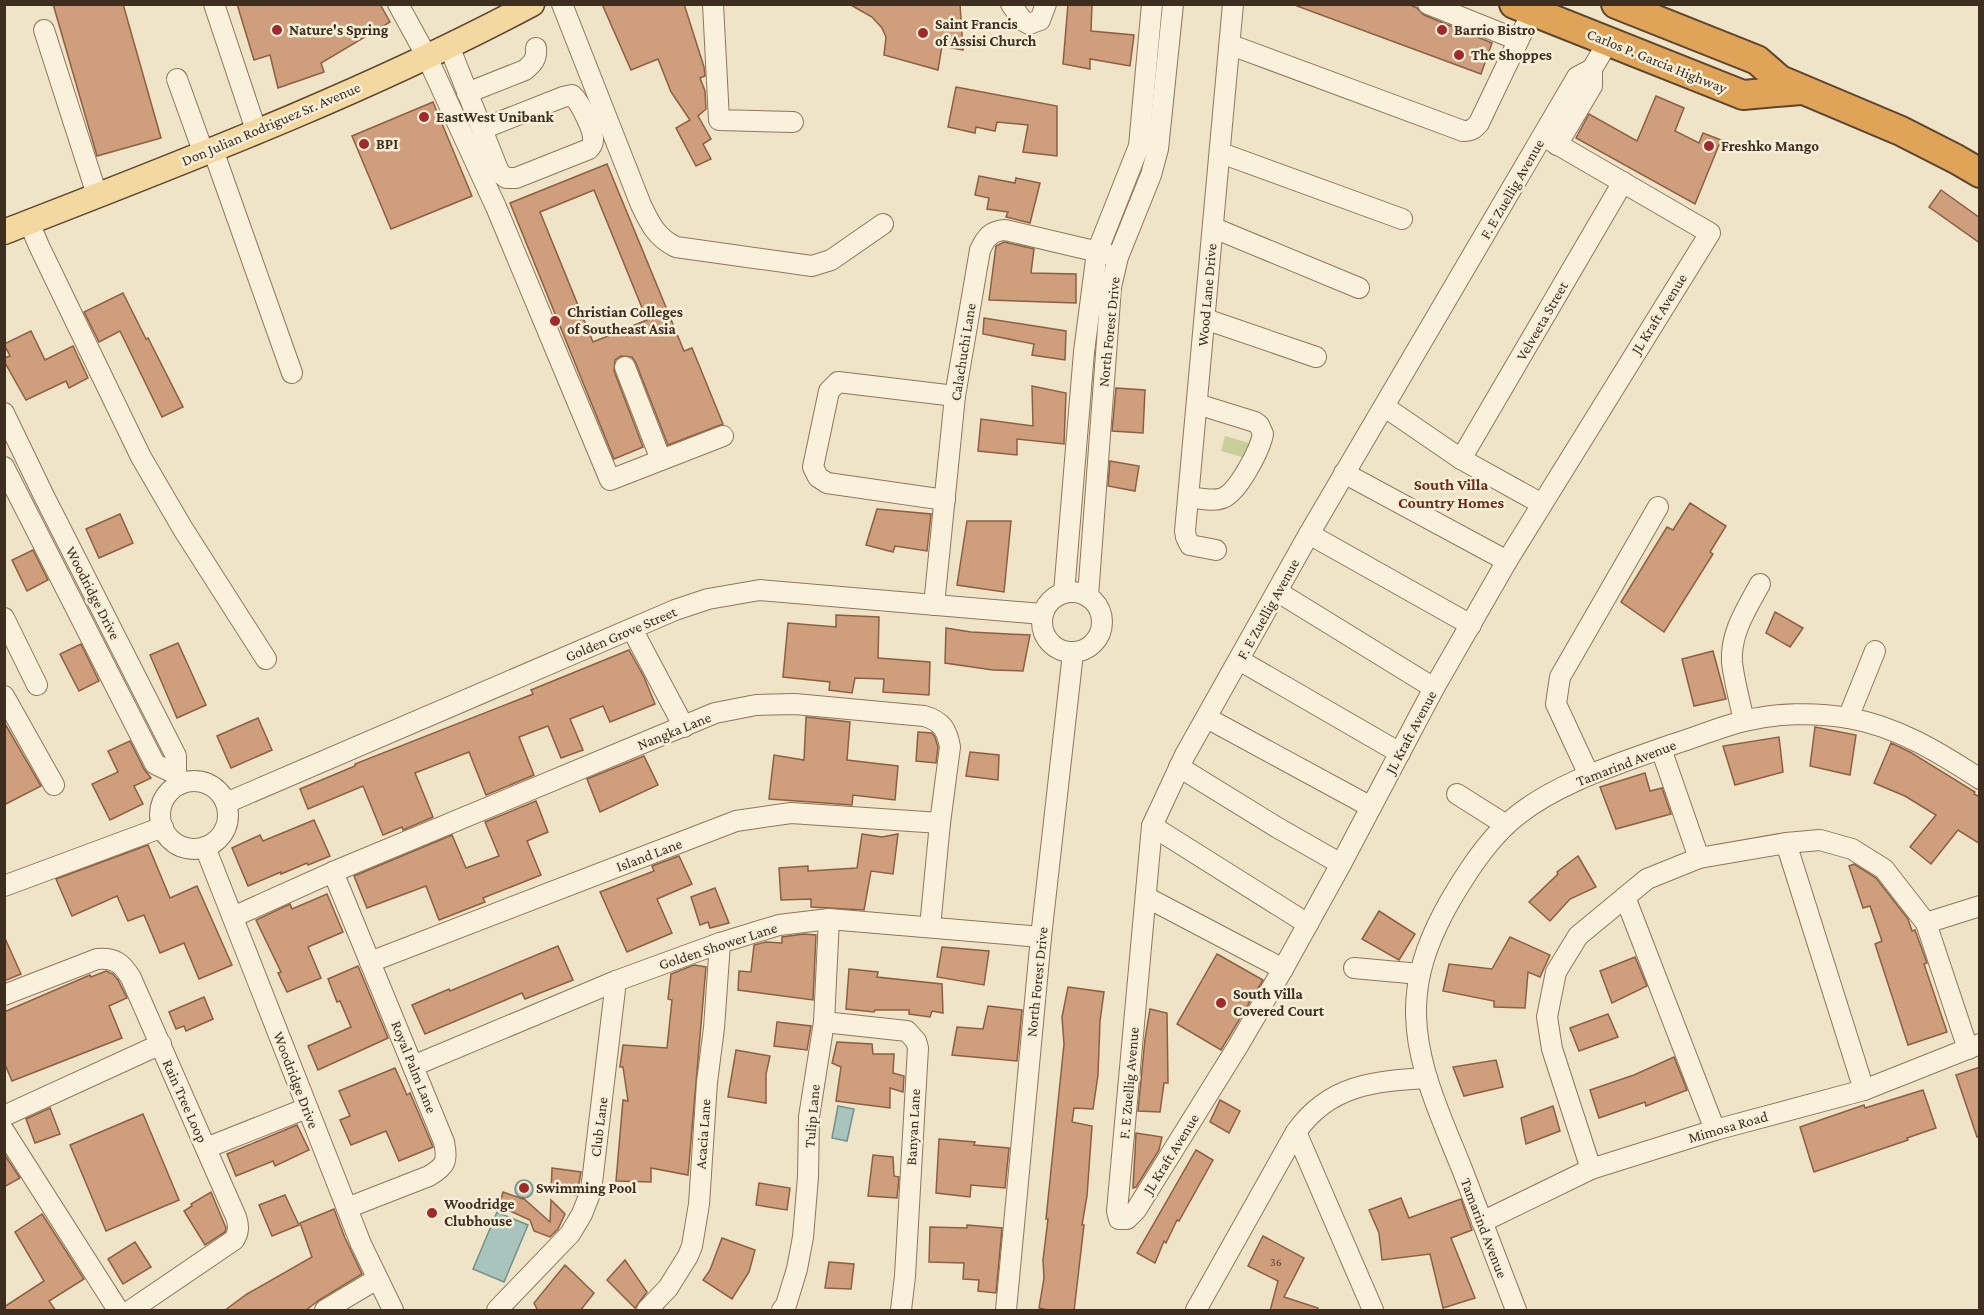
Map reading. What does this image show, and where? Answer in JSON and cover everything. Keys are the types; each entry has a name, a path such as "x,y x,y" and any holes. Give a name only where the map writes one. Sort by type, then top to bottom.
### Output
{"highway":[{"name":"Carlos P. Garcia Highway","path":"1562,4 1749,79 1791,85"},
{"name":"Carlos P. Garcia Highway","path":"1616,4 1756,60 1791,85 1929,144 1980,173"},
{"name":"Carlos P. Garcia Highway","path":"1663,4 1763,44 1791,85"},
{"name":"Carlos P. Garcia Highway","path":"1523,8 1743,95 1791,85"}],"main road":[{"name":"Don Julian Rodriguez Sr. Avenue","path":"4,232 257,133 427,57 522,7"}],"street":[{"path":"214,4 257,133"},
{"path":"398,4 427,57 523,268 610,480 723,436"},
{"path":"562,4 641,205 653,230 667,243 676,247 812,266 831,260 883,224"},
{"path":"713,4 719,120 793,122"},
{"path":"1011,4 1022,20 1029,24 1040,20 1046,4"},
{"path":"1428,4 1518,40"},
{"path":"1231,45 1463,131 1472,130 1479,123 1518,40 1523,8"},
{"name":"Wood Lane Drive","path":"1216,550 1195,547 1187,541 1185,531 1231,45 1237,9"},
{"path":"1151,13 1172,14"},
{"name":"North Forest Drive","path":"1064,593 1084,352 1097,252 1139,146 1151,13"},
{"name":"North Forest Drive","path":"1088,596 1111,287 1118,257 1151,175 1158,148 1172,14"},
{"path":"44,30 97,195"},
{"name":"F. E Zuellig Avenue","path":"1117,1211 1152,826 1179,767 1344,473 1550,141 1576,77 1592,69 1608,42"},
{"path":"448,46 499,172 506,178 516,178 589,149 593,143 593,136 579,101 572,95 482,129"},
{"path":"467,93 525,70 537,56 536,48"},
{"path":"177,79 209,152 292,373"},
{"path":"1550,141 1623,182"},
{"path":"1221,153 1402,219"},
{"name":"JL Kraft Avenue","path":"1117,1211 1119,1219 1123,1220 1136,1210 1238,1046 1341,864 1434,688 1507,561 1710,233 1623,182"},
{"name":"Velveeta Street","path":"1461,459 1623,182"},
{"path":"29,222 141,457 183,529 266,659"},
{"path":"1214,228 1359,288"},
{"name":"Calachuchi Lane","path":"934,605 955,396 980,250 988,236 994,231 1005,230 1118,257"},
{"path":"1205,319 1316,357"},
{"path":"625,367 662,460"},
{"path":"945,500 827,483 818,477 813,467 829,391 838,382 955,396"},
{"path":"1189,497 1216,500 1233,491 1259,446 1263,434 1259,425 1255,423 1197,404"},
{"path":"1385,407 1461,459 1542,504"},
{"name":"Woodridge Drive","path":"4,413 176,756 178,779"},
{"name":"Woodridge Drive","path":"4,467 155,764 178,779"},
{"path":"1344,473 1507,561"},
{"path":"24,506 44,496"},
{"path":"1588,775 1556,704 1560,677 1658,507"},
{"path":"1309,534 1471,625"},
{"path":"1744,721 1732,661 1733,641 1739,623 1760,584"},
{"name":"Golden Grove Street","path":"226,803 632,629 708,599 760,590 1042,614"},
{"path":"1072,592 1088,596 1101,611 1102,630 1091,646 1073,653 1059,650 1048,641 1042,629 1042,614 1053,599 1064,593 1072,592"},
{"path":"1278,592 1434,688"},
{"path":"4,618 37,685"},
{"path":"632,629 684,727"},
{"path":"1848,718 1875,651"},
{"name":"North Forest Drive","path":"1006,1311 1041,937 1073,653"},
{"path":"1239,660 1400,753"},
{"path":"4,696 54,785"},
{"name":"Nangka Lane","path":"232,917 333,872 715,714 756,705 795,704 924,717 935,719 943,725 950,747 930,927"},
{"name":"Tamarind Avenue","path":"1516,1311 1427,1078 1417,1022 1416,995 1427,950 1445,910 1463,879 1506,825 1531,806 1588,775 1744,721 1773,716 1805,715 1848,718 1882,726 1914,740 1980,779"},
{"path":"1207,718 1371,807"},
{"path":"1661,749 1699,858"},
{"path":"1179,767 1341,864"},
{"path":"178,779 204,783 217,791 226,803 228,821 225,830 213,843 205,847 190,849 176,844 162,827 160,814 163,802 178,779"},
{"path":"1457,794 1506,825"},
{"name":"Island Lane","path":"370,962 736,821 791,813 940,823"},
{"path":"1152,826 1308,924"},
{"path":"4,886 162,827"},
{"path":"1591,1169 1552,1049 1547,1017 1556,972 1578,936 1647,879 1699,858 1786,843 1820,840 1852,849 1884,869 1926,923 1974,1047"},
{"path":"1786,843 1864,1090"},
{"name":"Woodridge Drive","path":"205,847 347,1208 393,1311"},
{"name":"Royal Palm Lane","path":"333,872 447,1153 445,1162 429,1176 347,1208"},
{"path":"1146,897 1283,969"},
{"path":"1625,897 1715,1130"},
{"path":"1926,923 1980,906"},
{"name":"Golden Shower Lane","path":"413,1066 616,981 720,943 779,925 830,919 1041,937"},
{"name":"Tulip Lane","path":"782,1311 797,1269 803,1237 808,1177 809,1117 824,1022 830,919"},
{"name":"Acacia Lane","path":"647,1311 668,1288 692,1246 699,1204 707,1082 714,1028 720,943"},
{"name":"Rain Tree Loop","path":"4,995 97,959 108,957 118,961 131,978 236,1216 238,1234 226,1246 131,1311"},
{"path":"1353,969 1420,974"},
{"name":"Club Lane","path":"500,1310 570,1234 582,1214 591,1191 616,981"},
{"name":"Banyan Lane","path":"824,1022 907,1031 916,1041 918,1048 901,1311"},
{"path":"4,1116 161,1044"},
{"name":"Mimosa Road","path":"1482,1222 1591,1169 1715,1130 1864,1090 1974,1047"},
{"path":"1196,1311 1307,1116 1322,1103 1376,1081 1427,1078"},
{"path":"206,1148 307,1108"},
{"path":"4,1131 118,1311"},
{"path":"1296,1132 1373,1311"},
{"path":"325,1311 377,1279"}],"green space":[{"path":"1225,436 1249,443 1245,458 1221,451"}],"water":[{"path":"838,1106 854,1109 847,1141 832,1138"},
{"name":"Swimming Pool","path":"520,1180 528,1180 533,1185 531,1196 520,1198 515,1193 515,1185"},
{"path":"497,1212 528,1225 504,1282 473,1269"}],"building":[{"path":"53,4 123,4 161,138 97,156"},
{"path":"237,4 380,4 390,22 321,63 324,72 278,88 270,55 254,60"},
{"path":"602,4 684,4 704,67 705,76 700,78 705,91 706,109 698,116 711,139 703,144 711,159 696,166 676,128 690,120 671,92 658,59 631,70"},
{"name":"Saint Francis of Assisi Church","path":"849,4 960,4 963,50 942,46 938,70 884,55 886,37 882,28 872,17"},
{"path":"1068,4 1092,4 1091,31 1134,35 1130,66 1090,59 1090,69 1063,64"},
{"name":"The Shoppes","path":"1297,4 1408,4 1417,8 1424,15 1492,43 1481,74 1297,6"},
{"path":"956,87 1057,106 1057,156 1023,152 1028,125 997,122 995,131 976,127 975,133 948,127"},
{"path":"1656,96 1684,108 1675,131 1699,143 1703,133 1721,140 1695,204 1576,138 1589,114 1637,141"},
{"path":"433,102 472,196 391,229 352,136"},
{"path":"607,164 684,351 692,348 723,424 668,445 636,363 632,357 621,356 615,360 614,371 643,447 614,459 510,203","holes":["594,190 647,320 593,342 540,212"]},
{"path":"979,176 1015,183 1016,178 1040,183 1030,223 1006,217 1008,212 987,209 989,198 975,195"},
{"path":"1941,190 1980,218 1980,243 1929,207"},
{"path":"1004,242 1034,249 1031,273 1076,274 1076,303 989,300 996,246"},
{"path":"123,293 183,407 162,417 120,331 99,342 84,312"},
{"path":"984,318 1066,331 1065,360 1032,355 1034,344 983,334"},
{"path":"31,331 45,360 73,346 88,378 69,388 66,381 26,400 4,361 4,358 10,356 4,344"},
{"path":"1032,386 1066,393 1064,444 1017,439 1017,455 978,451 981,419 1033,426"},
{"path":"1116,388 1145,390 1143,433 1112,431"},
{"path":"1110,461 1139,466 1135,491 1108,486"},
{"path":"1690,503 1726,526 1710,552 1713,554 1664,632 1621,602 1667,527 1673,530"},
{"path":"877,509 931,514 927,551 895,546 893,552 866,545"},
{"path":"120,514 133,543 99,558 86,529"},
{"path":"967,521 1011,521 1004,592 957,585"},
{"path":"33,550 48,580 27,591 12,560"},
{"path":"1775,612 1803,628 1790,647 1766,633"},
{"path":"836,615 879,617 878,658 930,662 929,695 883,692 884,679 855,678 852,693 829,690 830,682 783,677 788,623 836,627"},
{"path":"946,628 971,632 1030,635 1023,671 993,670 945,663"},
{"path":"178,643 206,705 177,718 150,655"},
{"path":"81,644 99,681 79,691 60,654"},
{"path":"629,650 644,677 655,704 610,722 603,706 570,719 583,750 561,758 548,726 519,737 534,775 486,795 469,752 415,773 433,817 403,830 402,827 383,835 363,786 308,809 300,789 355,766 355,764 533,694 531,690"},
{"path":"1713,651 1726,699 1694,706 1682,659"},
{"path":"806,717 850,722 847,760 898,766 895,800 853,795 852,805 769,799 774,755 804,760"},
{"path":"258,718 272,750 231,768 217,736"},
{"path":"4,722 41,786 4,805"},
{"path":"1815,727 1856,735 1850,775 1810,766"},
{"path":"918,732 932,733 935,737 938,747 936,763 916,761"},
{"path":"1779,737 1783,772 1735,785 1723,746"},
{"path":"130,741 151,778 134,786 143,804 110,820 92,784 118,772 108,751"},
{"path":"1891,743 1910,752 1980,797 1980,844 1958,830 1931,864 1910,847 1936,815 1905,796 1874,783"},
{"path":"970,752 999,755 998,780 966,776"},
{"path":"644,756 658,785 600,812 587,779"},
{"path":"1645,773 1650,791 1662,788 1671,814 1616,829 1600,787"},
{"path":"536,801 548,832 527,841 541,875 483,898 485,902 439,920 426,886 367,908 354,876 452,835 466,868 499,856 485,822"},
{"path":"314,820 330,856 281,874 281,872 248,886 232,848 260,835 263,841"},
{"path":"862,834 882,837 898,834 893,874 871,871 864,910 811,907 811,899 781,900 779,868 808,866 808,871 857,868"},
{"path":"148,845 170,898 197,886 232,965 199,979 184,943 160,953 144,915 128,921 117,896 72,916 56,879"},
{"path":"679,856 692,884 657,899 672,933 627,952 600,892 654,871 652,866"},
{"path":"1578,856 1596,887 1570,899 1550,921 1529,902 1558,874 1557,872"},
{"path":"1854,864 1876,878 1908,919 1912,931 1915,930 1947,1032 1908,1045 1875,944 1882,941 1870,906 1863,908 1849,866"},
{"path":"715,888 729,923 710,928 708,922 700,925 691,897"},
{"path":"327,894 343,932 308,947 321,978 287,992 278,973 281,972 256,920 290,904 292,909"},
{"path":"1379,911 1415,934 1399,960 1362,939"},
{"path":"816,935 813,1000 738,990 739,971 751,972 754,945 766,942 782,943 782,937"},
{"path":"4,936 21,974 4,981"},
{"path":"1510,937 1550,955 1540,977 1528,972 1525,1008 1494,1007 1494,1001 1443,991 1449,964 1492,969"},
{"path":"558,946 573,980 525,999 522,993 425,1034 412,1005"},
{"path":"942,947 989,951 984,985 937,977"},
{"name":"South Villa Covered Court","path":"1217,954 1263,980 1221,1050 1177,1024"},
{"path":"1635,957 1647,986 1612,1003 1600,971"},
{"path":"694,965 706,967 688,1175 651,1168 651,1182 616,1181 623,1100 628,1101 623,1067 620,1067 623,1045 667,1048 672,1000 668,999 671,974"},
{"path":"358,966 388,1038 318,1070 308,1046 351,1027 340,1001 337,1002 328,979"},
{"path":"849,969 878,972 877,977 942,984 943,1013 932,1011 930,1017 909,1014 909,1010 875,1010 874,1012 846,1009"},
{"path":"106,971 118,980 127,998 109,1006 122,1038 12,1081 4,1062 4,1012 90,975 91,977"},
{"path":"1068,987 1104,992 1093,1109 1074,1108 1072,1122 1092,1126 1087,1196 1074,1311 1053,1311 1039,1308 1044,1278 1043,1260 1048,1219 1046,1219 1064,1044 1062,1017"},
{"path":"204,997 213,1019 186,1031 184,1026 176,1029 169,1012"},
{"path":"988,1006 1022,1010 1017,1061 952,1055 957,1027 983,1029"},
{"path":"1150,1009 1167,1013 1168,1083 1164,1083 1160,1112 1138,1111"},
{"path":"1608,1014 1618,1037 1579,1051 1570,1028"},
{"path":"777,1022 811,1026 807,1050 774,1046"},
{"path":"837,1042 872,1044 873,1054 894,1054 893,1073 904,1076 903,1092 890,1088 890,1108 836,1101 841,1067 832,1063"},
{"path":"736,1050 770,1056 766,1074 766,1103 728,1097"},
{"path":"1674,1057 1687,1090 1646,1106 1645,1102 1599,1118 1590,1090 1634,1075"},
{"path":"1496,1060 1503,1087 1464,1096 1453,1067"},
{"path":"1980,1067 1980,1136 1977,1137 1956,1075"},
{"path":"395,1068 407,1095 410,1093 433,1147 399,1161 386,1131 351,1145 340,1120 350,1116 339,1091"},
{"path":"1923,1090 1936,1128 1814,1172 1800,1127 1864,1105 1865,1108"},
{"path":"1220,1100 1240,1111 1229,1133 1210,1122"},
{"path":"1553,1106 1560,1131 1526,1144 1521,1118"},
{"path":"50,1108 60,1134 35,1143 26,1119"},
{"path":"143,1114 179,1200 106,1231 70,1145"},
{"path":"297,1125 309,1150 275,1166 273,1161 236,1176 227,1154"},
{"path":"1136,1133 1162,1137 1159,1150 1136,1187 1133,1188"},
{"path":"939,1139 1009,1148 1005,1188 971,1185 970,1197 936,1193"},
{"path":"1196,1150 1213,1160 1166,1243 1164,1241 1155,1263 1137,1253"},
{"path":"4,1154 20,1178 4,1187"},
{"path":"873,1155 893,1157 894,1176 899,1177 897,1198 868,1196"},
{"path":"552,1168 581,1172 577,1195 551,1193"},
{"path":"759,1183 790,1188 787,1210 756,1205"},
{"path":"211,1192 226,1228 225,1232 205,1245 184,1211"},
{"path":"503,1192 523,1198 550,1222 551,1200 565,1214 558,1229 550,1237 534,1231 530,1220 499,1206"},
{"path":"285,1195 299,1225 272,1236 259,1205"},
{"path":"1401,1198 1409,1218 1461,1199 1472,1230 1451,1238 1475,1298 1443,1308 1430,1254 1382,1260 1379,1233 1369,1210"},
{"path":"334,1209 362,1274 305,1311 224,1311 247,1294 312,1257 300,1223"},
{"path":"42,1214 84,1279 49,1301 56,1311 4,1311 4,1307 44,1281 15,1232"},
{"path":"967,1225 1002,1228 996,1293 978,1291 979,1280 963,1279 964,1263 929,1262 930,1227 967,1228"},
{"path":"1263,1236 1304,1258 1284,1297 1318,1308 1317,1311 1270,1311 1278,1281 1248,1266"},
{"path":"722,1238 755,1250 749,1272 732,1299 703,1280 710,1270"},
{"path":"135,1242 151,1267 123,1284 108,1259"},
{"path":"625,1260 647,1292 635,1308 607,1280"},
{"path":"829,1262 854,1264 851,1289 825,1288"},
{"path":"565,1265 594,1293 580,1311 538,1311 534,1303"}],"place":[{"name":"Nature's Spring","path":"277,30"},
{"name":"Barrio Bistro","path":"1442,30"},
{"name":"Saint Francis of Assisi Church","path":"923,33"},
{"name":"The Shoppes","path":"1459,55"},
{"name":"EastWest Unibank","path":"424,117"},
{"name":"BPI","path":"364,144"},
{"name":"Freshko Mango","path":"1709,146"},
{"name":"Christian Colleges of Southeast Asia","path":"555,321"},
{"name":"South Villa Covered Court","path":"1221,1003"},
{"name":"Swimming Pool","path":"524,1188"},
{"name":"Woodridge Clubhouse","path":"432,1213"}],"district":[{"name":"South Villa Country Homes","path":"1451,493"}]}
